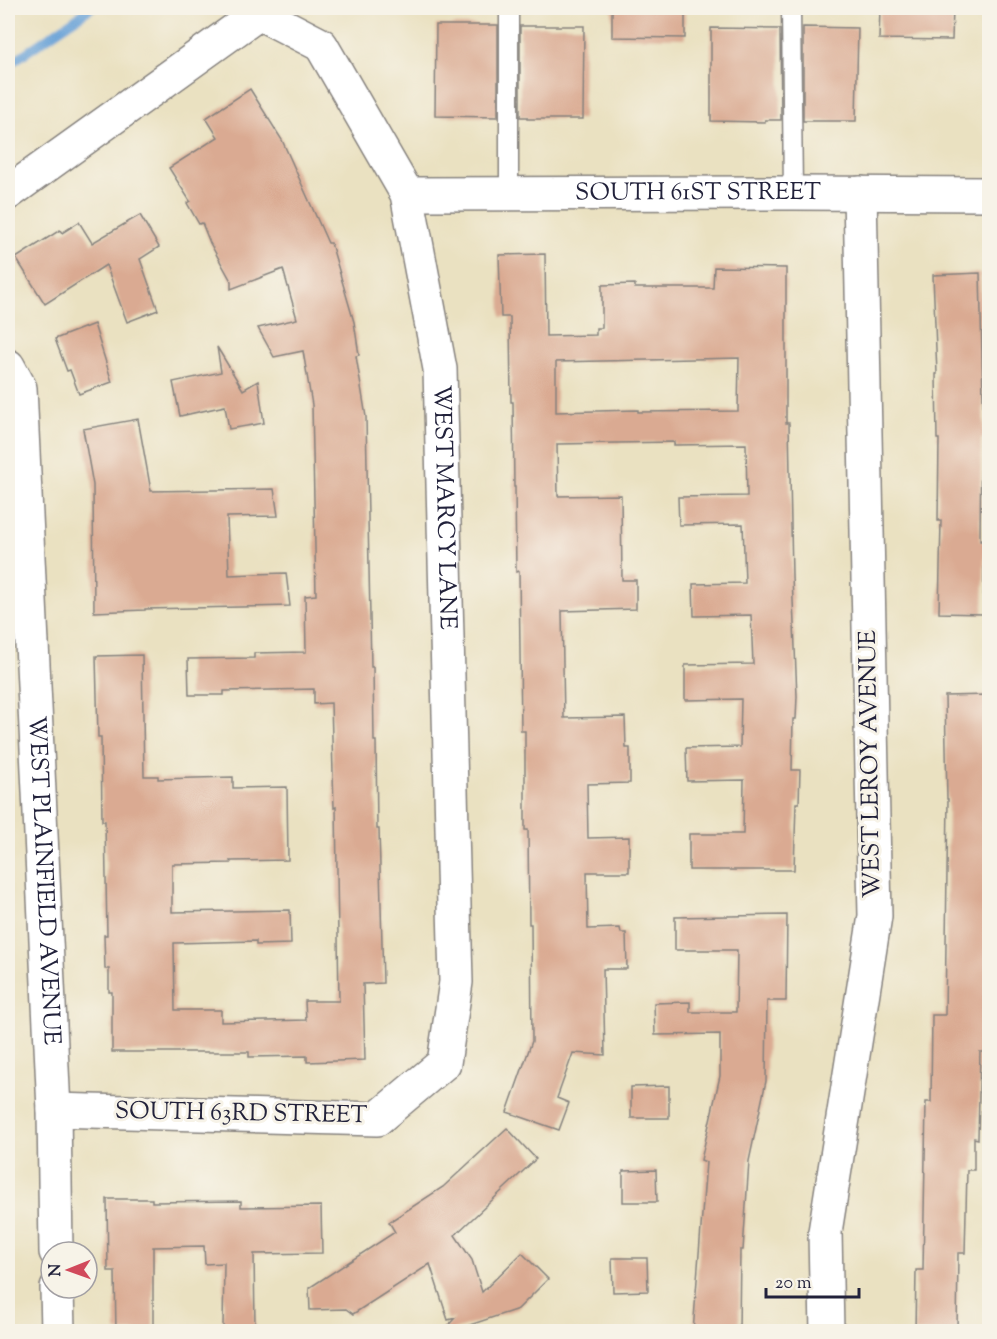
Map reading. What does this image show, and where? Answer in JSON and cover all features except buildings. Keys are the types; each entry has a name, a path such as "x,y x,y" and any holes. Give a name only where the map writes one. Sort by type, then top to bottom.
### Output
{"street":[{"name":"WEST MARCY LANE","path":"8,193 259,13 321,45 407,195 440,369 456,982 444,1062"},
{"name":"WEST LEROY AVENUE","path":"827,1332 825,1232 875,916 860,193"},
{"name":"SOUTH 61ST STREET","path":"407,195 990,194"},
{"name":"WEST PLAINFIELD AVENUE","path":"8,366 20,388 54,1110 56,1240"},
{"name":"SOUTH 63RD STREET","path":"54,1110 376,1119 444,1062"},
{"path":"57,1300 58,1332"}],"lane":[{"path":"509,194 510,8"},
{"path":"791,8 793,193"}],"waterway":[{"path":"8,65 91,8"}]}
